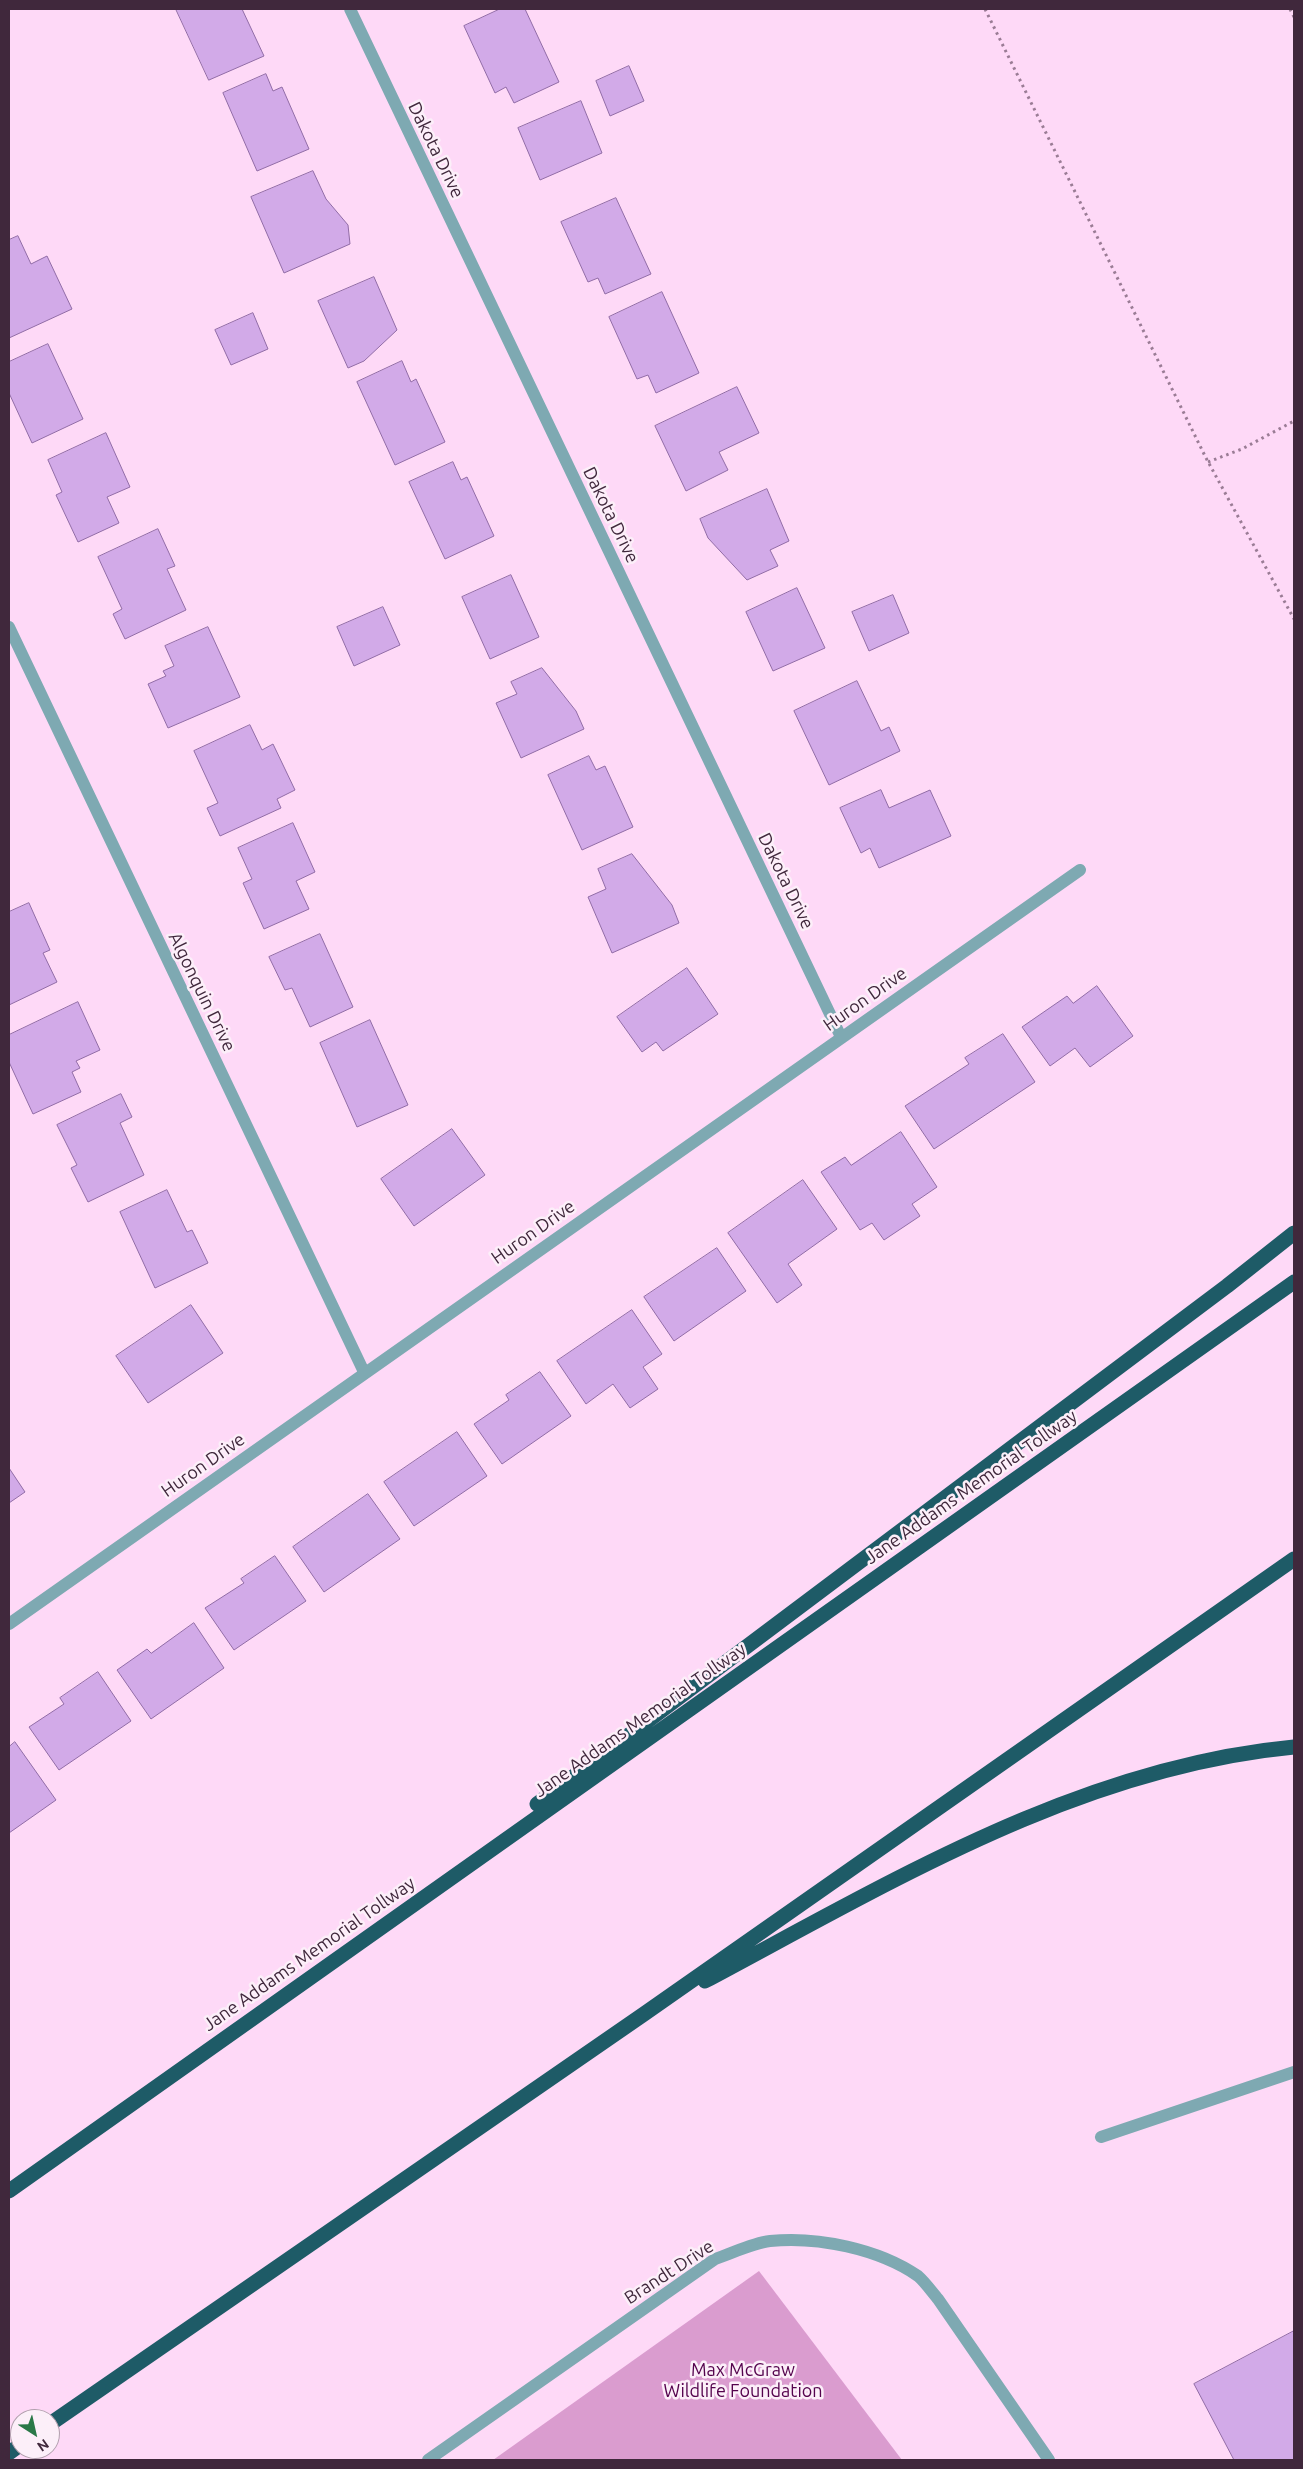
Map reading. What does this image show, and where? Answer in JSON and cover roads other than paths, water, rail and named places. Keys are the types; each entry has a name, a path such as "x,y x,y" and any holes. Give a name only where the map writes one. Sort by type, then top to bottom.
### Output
{"highway":[{"path":"269,2005 1227,1286 1294,1233"},
{"name":"Jane Addams Memorial Tollway","path":"9,2191 269,2005 1294,1282"},
{"path":"60,2417 644,2014 1294,1559"},
{"path":"644,2014 952,1852 1071,1799 1172,1767 1233,1754 1294,1747"}],"street":[{"name":"Dakota Drive","path":"350,9 841,1037"},
{"name":"Algonquin Drive","path":"9,627 364,1372"},
{"name":"Huron Drive","path":"9,1624 364,1372 1080,870"},
{"path":"1101,2137 1294,2072"},
{"name":"Brandt Drive","path":"428,2460 716,2258 770,2241 818,2242 856,2248 889,2261 919,2277 938,2299 1049,2460"}],"park label":[{"name":"Max McGraw Wildlife Foundation","path":"743,2380"}]}
